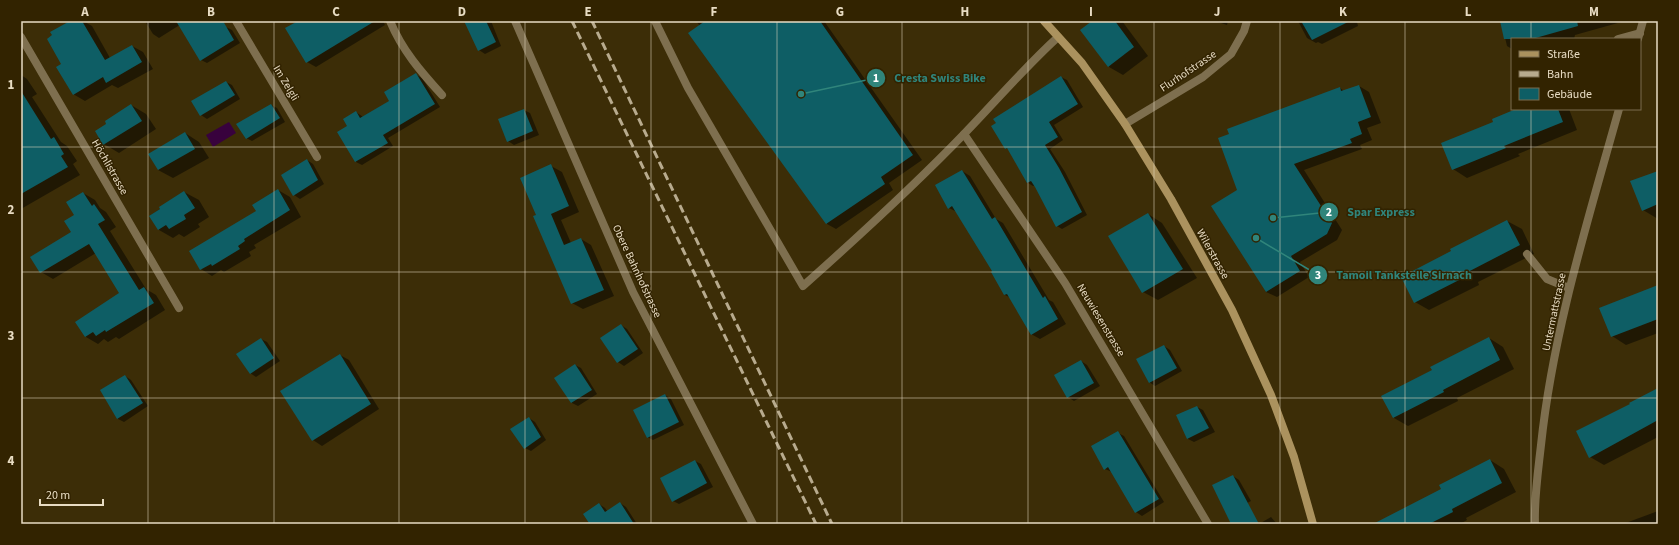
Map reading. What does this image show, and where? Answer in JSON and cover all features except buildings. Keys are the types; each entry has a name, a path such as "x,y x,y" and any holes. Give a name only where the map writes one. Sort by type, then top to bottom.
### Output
{"main road":[{"name":"Wilerstrasse","path":"1044,21 1082,63 1125,124 1174,206 1232,310 1266,381 1294,457 1313,524"}],"street":[{"name":"Im Zelgli","path":"236,21 317,157"},
{"path":"390,21 397,38 415,66 442,95"},
{"name":"Obere Bahnhofstrasse","path":"515,21 633,292 753,524"},
{"path":"656,21 688,88 803,286 872,224 964,134 1043,50 1058,37"},
{"name":"Flurhofstrasse","path":"1125,124 1203,77 1230,54 1244,31 1247,21"},
{"path":"1625,38 1639,36 1643,21"},
{"name":"Höchlistrasse","path":"21,37 179,308"},
{"name":"Untermattstrasse","path":"1535,524 1534,505 1545,408 1569,288 1619,110"},
{"name":"Neuwiesenstrasse","path":"964,134 1066,283 1208,524"},
{"path":"1527,254 1547,279 1569,288"}],"shaded area":[{"path":"229,122 236,133 213,147 206,135"}],"railway":[{"path":"572,21 816,524"},
{"path":"592,21 832,524"}],"place":[{"name":"Cresta Swiss Bike","path":"801,94"},
{"name":"Spar Express","path":"1273,218"},
{"name":"Tamoil Tankstelle Sirnach","path":"1256,238"}]}
